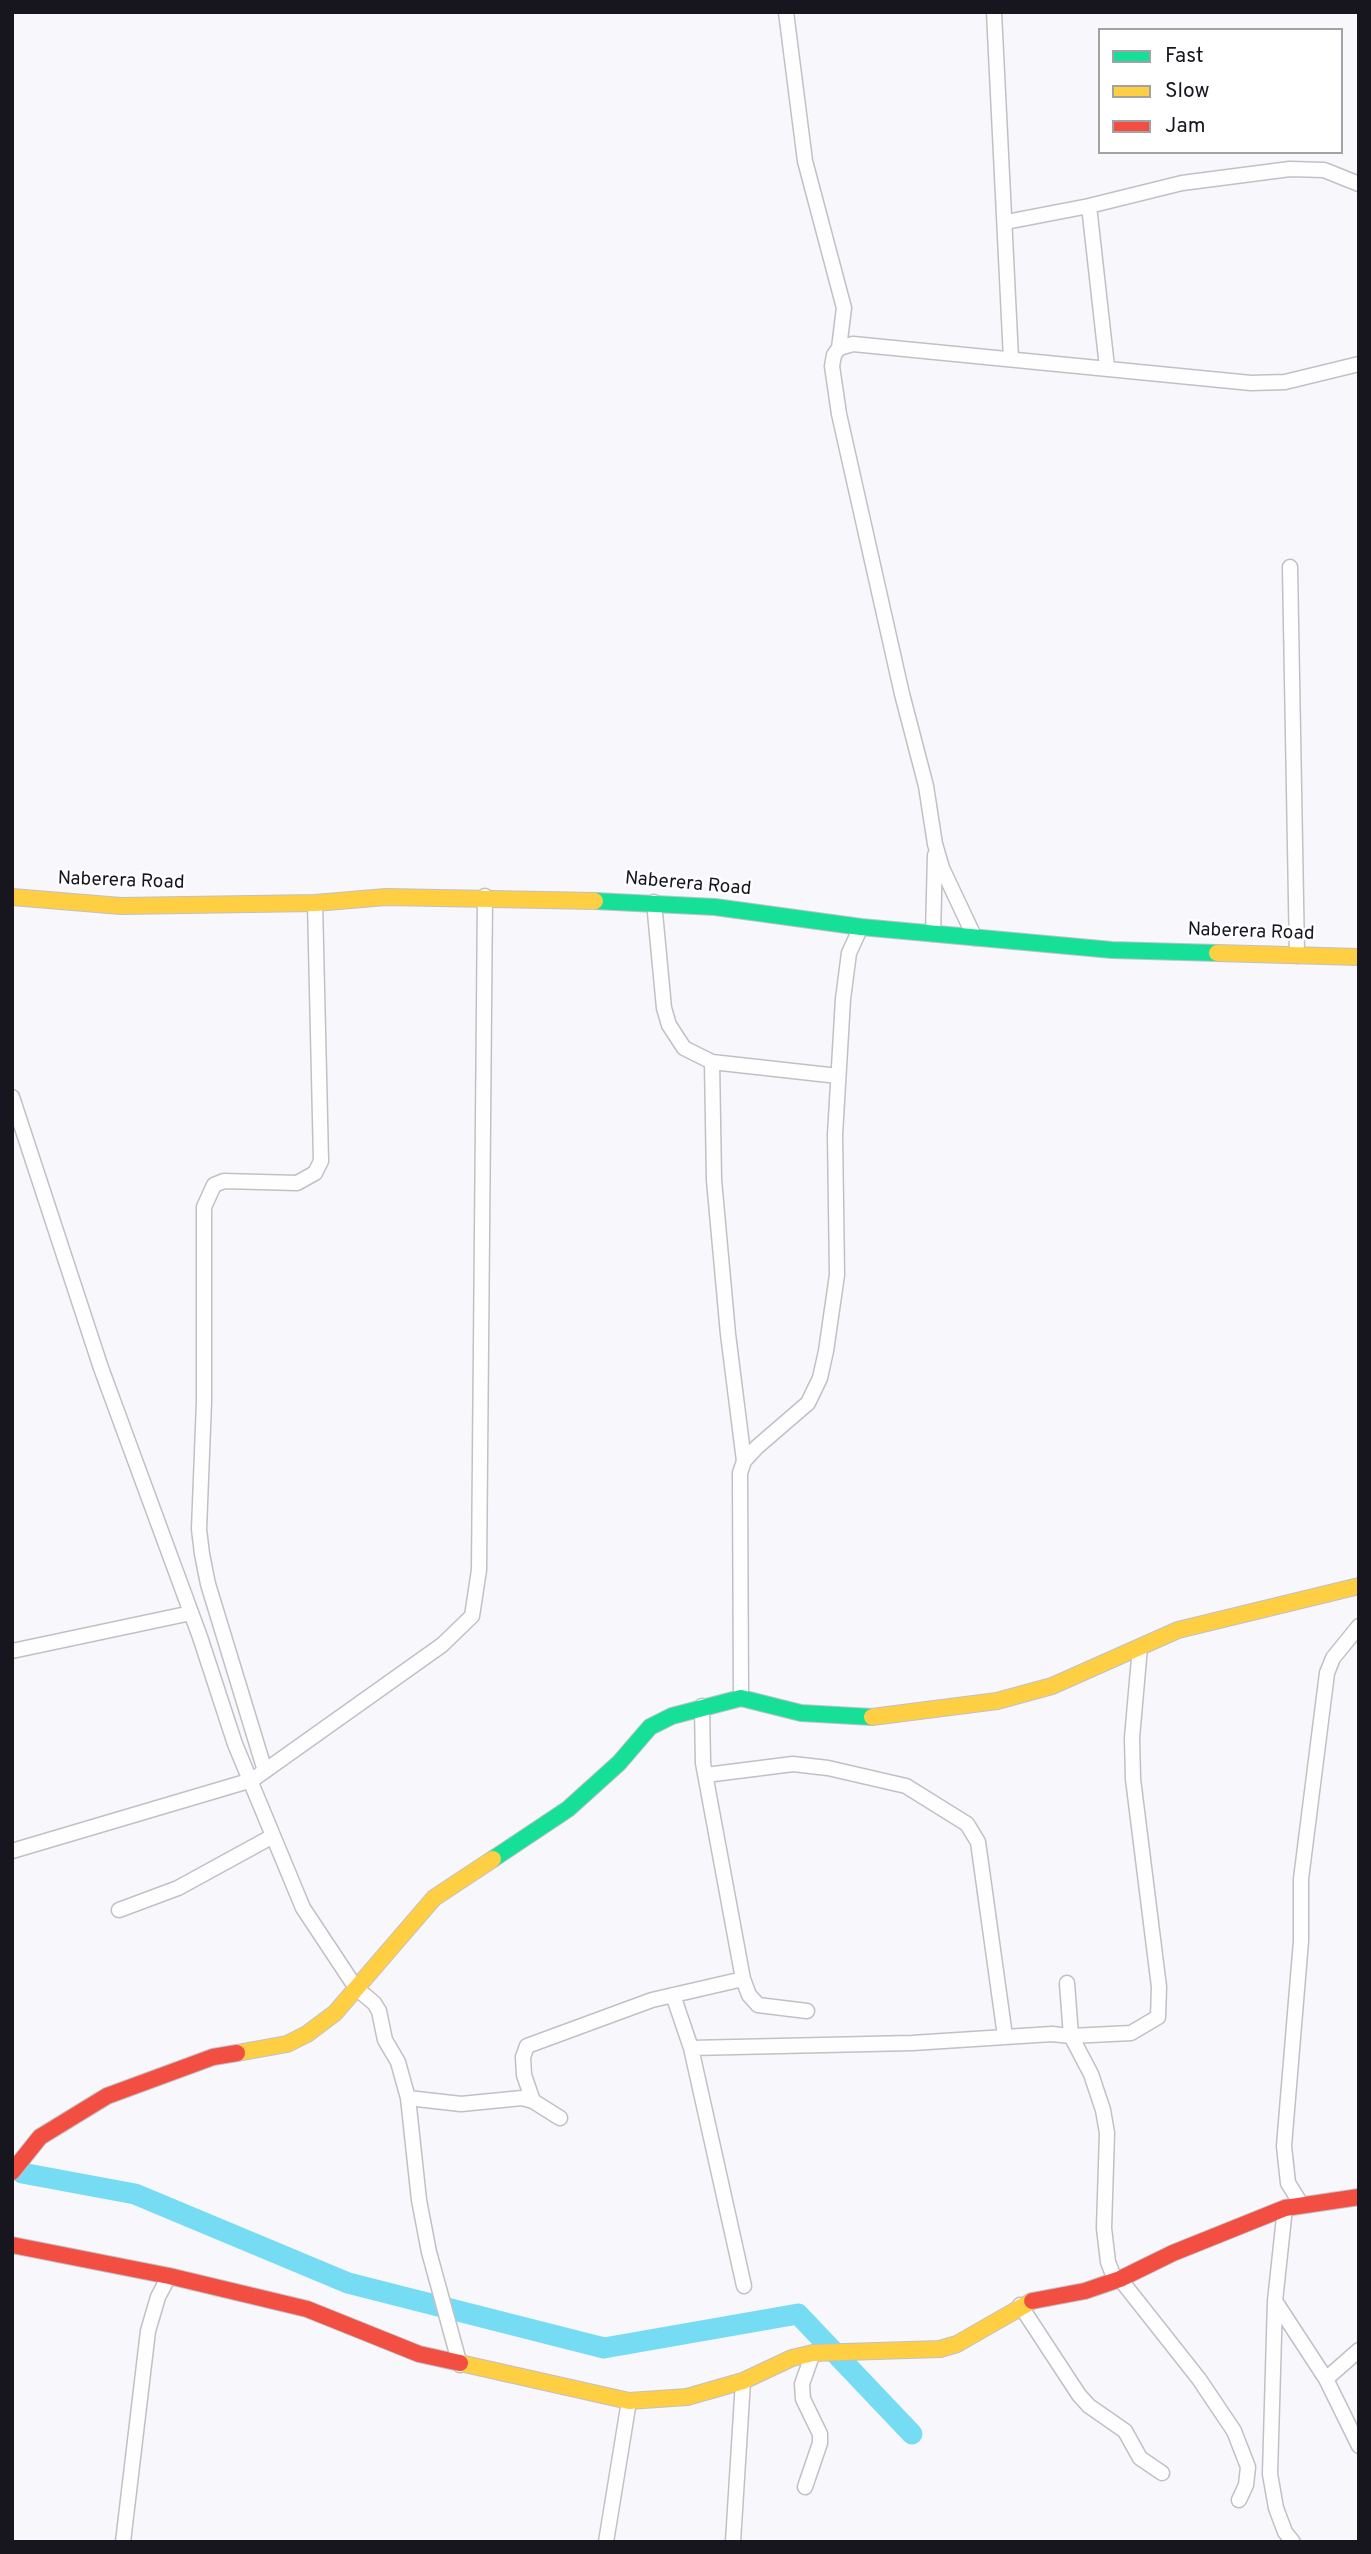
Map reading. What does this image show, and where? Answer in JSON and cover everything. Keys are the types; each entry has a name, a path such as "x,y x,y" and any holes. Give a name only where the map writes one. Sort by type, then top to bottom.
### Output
{"street":[{"path":"786,12 804,161 844,308 839,348 832,366 839,414 902,694 926,786 935,844 942,867 975,938"},
{"path":"994,12 1011,359"},
{"path":"1006,222 1089,206 1182,183 1290,169 1324,170 1359,184"},
{"path":"1089,206 1107,368"},
{"path":"839,348 853,345 1251,383 1285,382 1359,364"},
{"path":"1290,568 1297,956"},
{"path":"933,934 935,844"},
{"path":"12,1851 252,1780 442,1645 472,1616 480,1570 485,896"},
{"name":"Naberera Road","path":"12,897 121,906 315,903 386,897 485,896 654,902 728,908 861,927 1112,950 1359,957"},
{"path":"654,902 659,973 668,1025 684,1048 712,1062 838,1076"},
{"path":"265,1771 208,1584 201,1542 204,1207 214,1185 224,1181 297,1183 315,1173 321,1161 315,903"},
{"path":"744,1461 808,1403 820,1378 837,1275 838,1076 847,961 861,927"},
{"path":"712,1062 714,1180 728,1334 744,1461 739,1491 741,1698"},
{"path":"12,1097 101,1368 236,1744 303,1908 356,1988 368,1996 379,2011 385,2040 398,2062 408,2098 419,2200 429,2252 460,2365"},
{"path":"12,2172 40,2137 88,2106 213,2057 287,2044 329,2018 434,1898 568,1809 619,1763 650,1727 702,1706 741,1698 825,1717 900,1716 1035,1691 1189,1626 1327,1596 1359,1586"},
{"path":"12,1651 191,1613"},
{"path":"1301,2204 1288,2183 1284,2146 1301,1941 1301,1879 1327,1673 1333,1658 1359,1626"},
{"path":"691,2048 912,2043 1005,2036 1131,2033 1154,2021 1160,2011 1133,1779 1132,1738 1140,1647"},
{"path":"702,1706 701,1746 743,1979 749,1995 758,2005 807,2011"},
{"path":"706,1775 793,1764 828,1768 906,1786 967,1824 978,1842 1005,2036"},
{"path":"119,1910 178,1888 273,1836"},
{"path":"533,2101 524,2076 523,2057 527,2046 605,2015 673,1995 743,1979"},
{"path":"1067,1983 1071,2036 1091,2074 1103,2110 1107,2133 1105,2237 1108,2262 1117,2279 1199,2379 1234,2431 1248,2467 1246,2485 1239,2500"},
{"path":"673,1995 691,2048 744,2286"},
{"path":"408,2098 435,2103 522,2098 533,2101 560,2118"},
{"path":"12,2245 169,2276 307,2309 419,2354 629,2401 687,2397 743,2381 792,2358 813,2353 940,2349 957,2344 1020,2305 1117,2279 1284,2208 1359,2197"},
{"path":"1284,2208 1275,2301 1270,2474 1276,2508 1285,2532 1293,2542"},
{"path":"123,2542 148,2331 158,2297 169,2276"},
{"path":"1275,2301 1326,2379 1359,2446"},
{"path":"1020,2305 1079,2395 1125,2431 1140,2458 1162,2473"},
{"path":"1326,2379 1359,2350"},
{"path":"805,2487 820,2443 820,2434 808,2414 803,2392 804,2373 813,2353"},
{"path":"733,2542 743,2381"},
{"path":"606,2542 629,2401"}],"waterway":[{"path":"22,2173 135,2194 348,2283 604,2348 798,2314 912,2434"}],"traffic: fast":[{"path":"595,901 715,907 861,927 1112,950 1217,953"},
{"path":"493,1859 568,1809 619,1763 650,1727 672,1716 741,1698 801,1713 872,1717"}],"traffic: slow":[{"path":"12,897 121,906 315,903 386,897 595,901"},
{"path":"1217,953 1359,957"},
{"path":"872,1717 997,1701 1052,1686 1178,1630 1359,1586"},
{"path":"237,2053 287,2044 307,2034 335,2013 434,1898 493,1859"},
{"path":"460,2363 629,2401 687,2397 743,2381 792,2358 813,2353 940,2349 957,2344 1032,2301"}],"traffic: jam":[{"path":"12,2172 40,2137 107,2096 213,2057 237,2053"},
{"path":"1032,2301 1085,2291 1120,2279 1173,2253 1285,2208 1359,2197"},
{"path":"12,2245 169,2276 307,2309 419,2354 460,2363"}]}
